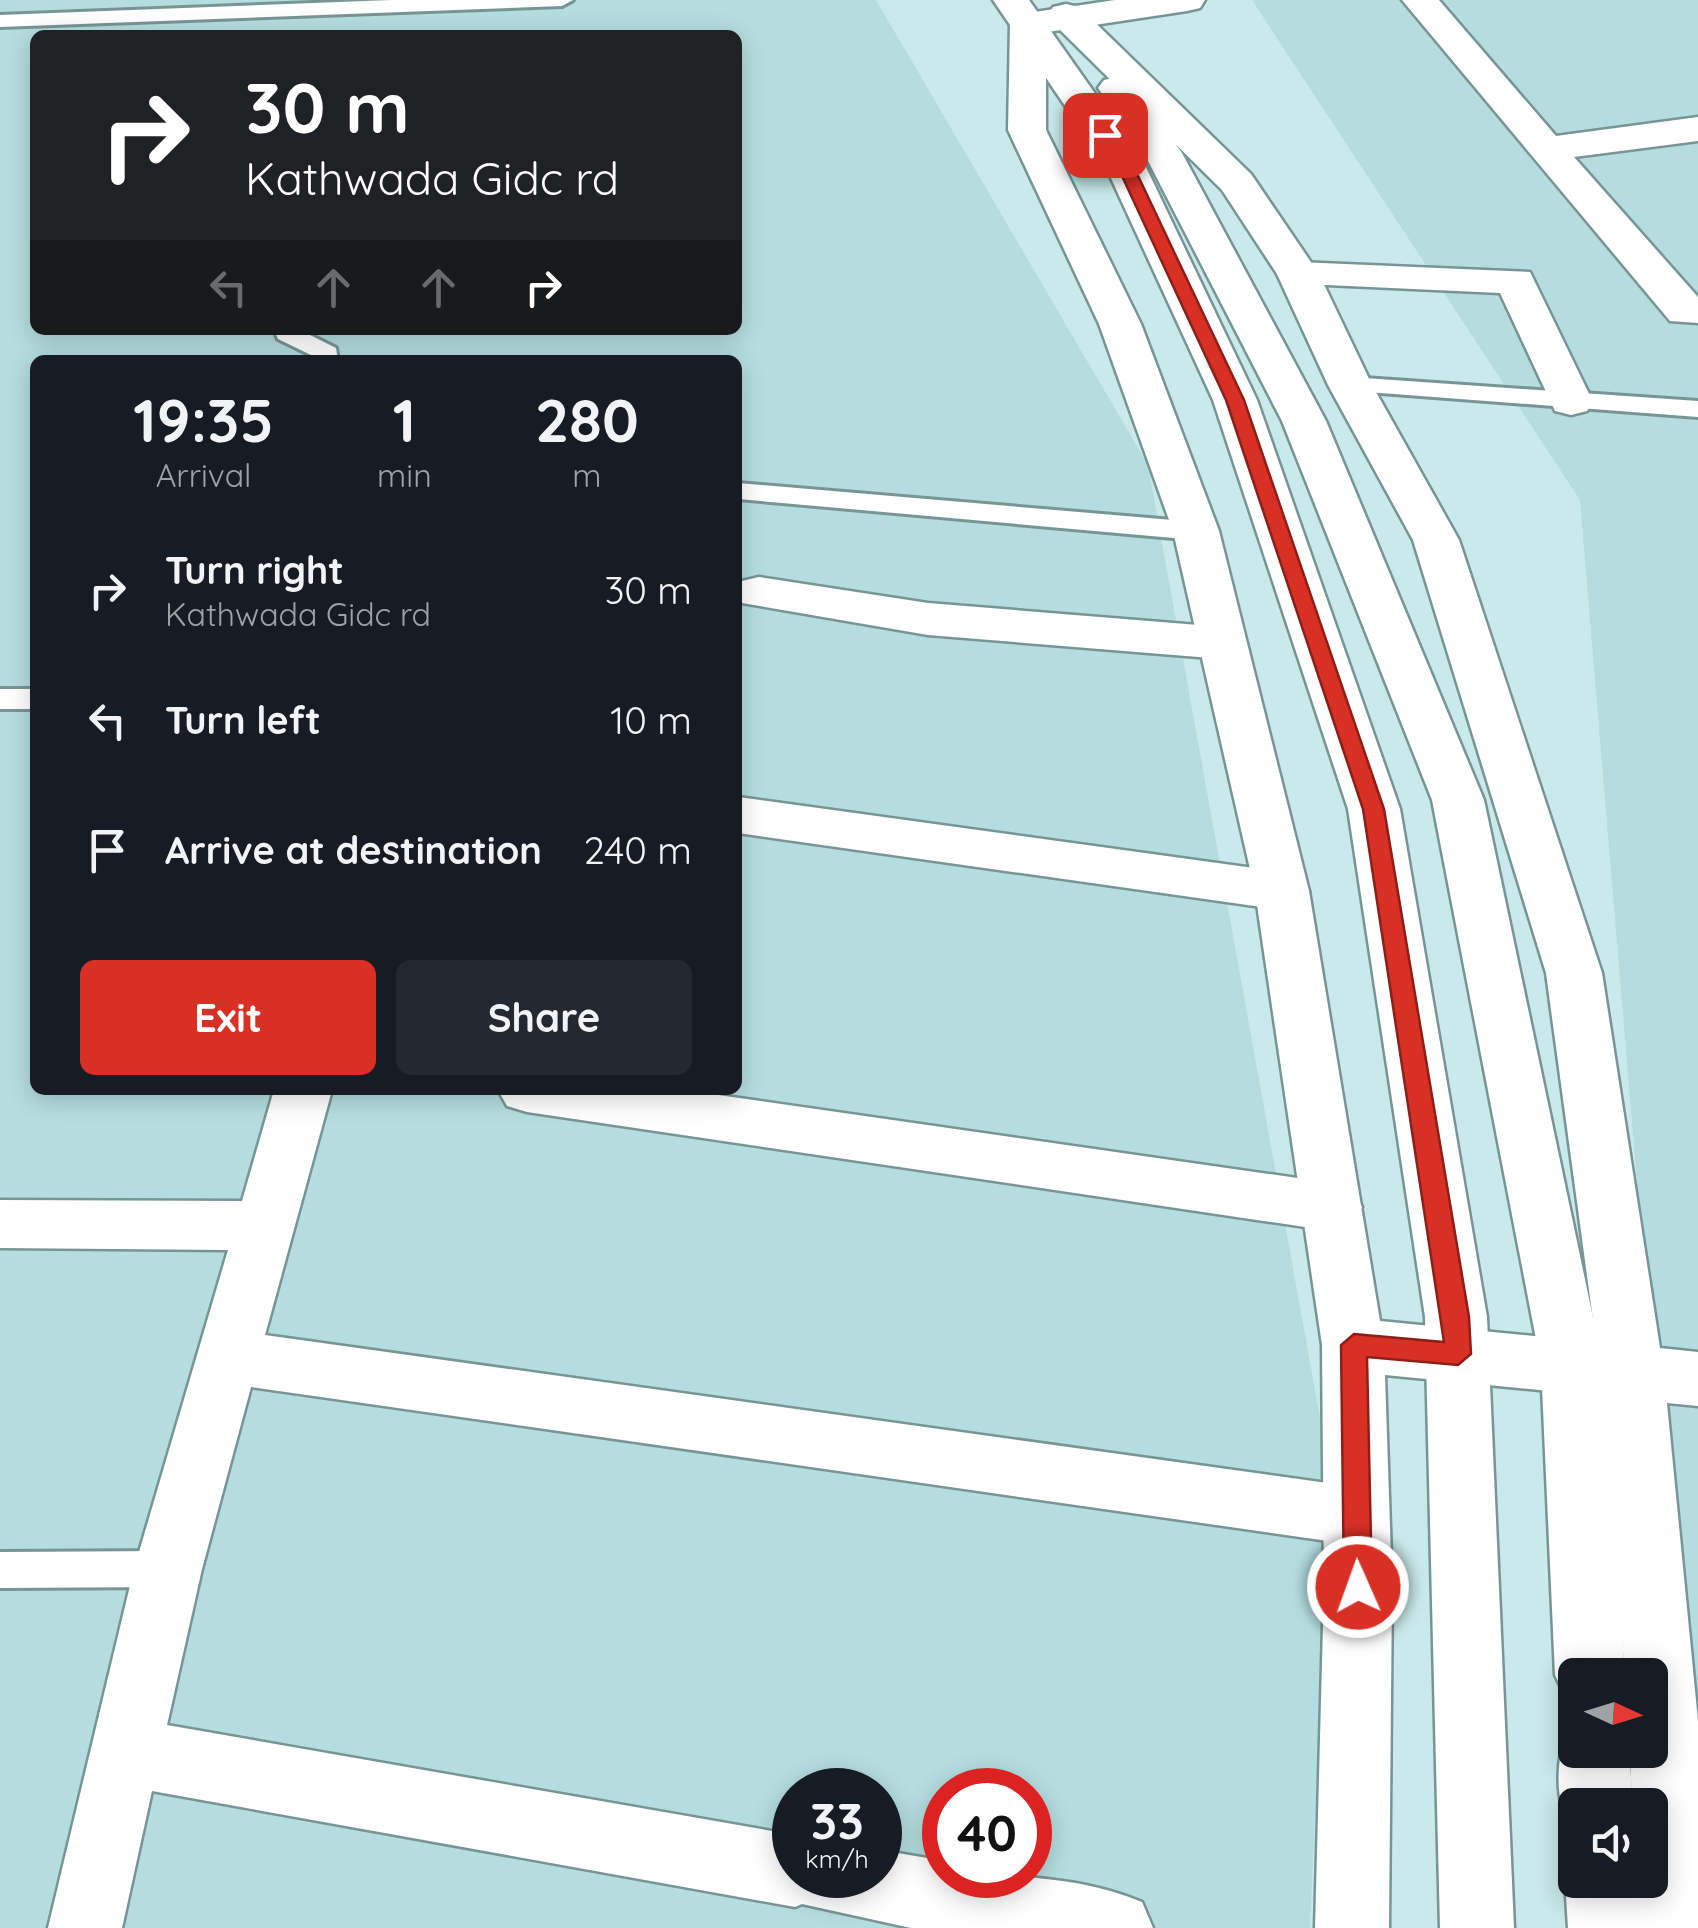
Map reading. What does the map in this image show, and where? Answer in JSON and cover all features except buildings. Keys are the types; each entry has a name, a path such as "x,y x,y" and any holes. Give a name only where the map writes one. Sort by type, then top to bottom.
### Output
{"main road":[{"path":"1040,10 1187,0"},
{"path":"1420,0 1685,312 1698,310"},
{"path":"1040,10 1237,182 1298,274 1350,385 1436,540 1574,974 1602,1369 1591,1658"},
{"path":"1040,10 1027,130 1120,324 1196,531 1282,891 1354,1345 1352,1928"},
{"path":"1040,10 1124,163 1235,400 1374,809 1456,1317 1477,1928"},
{"path":"1040,10 1162,152 1304,421 1458,800 1602,1369 1662,1689 1676,1928"},
{"path":"1547,149 1698,129"},
{"path":"1298,274 1515,281 1571,402"},
{"path":"759,592 928,619 1223,643"},
{"path":"742,816 1282,891"},
{"path":"84,1928 168,1569 302,1095"},
{"path":"560,1095 1332,1207"},
{"path":"0,1224 264,1226"},
{"path":"1354,1345 1698,1379"},
{"path":"228,1357 1356,1516"},
{"path":"126,1752 772,1867"},
{"path":"902,1890 1116,1928"},
{"path":"1603,1898 1604,1928"}],"lane":[{"path":"0,21 105,9 330,11 562,0"},
{"path":"328,30 330,11"},
{"path":"288,335 326,355"},
{"path":"1350,385 1698,409"},
{"path":"742,491 1196,531"},
{"path":"0,699 30,699"},
{"path":"0,1570 168,1569"}],"shaded area":[{"path":"0,0 876,0 1148,465 1330,1473 1310,1928 0,1928"},
{"path":"1252,0 1698,0 1698,1912 1580,500"}],"route":[{"path":"1105,135 1124,163 1235,400 1374,809 1456,1317 1458,1354 1354,1345 1358,1587"}]}
